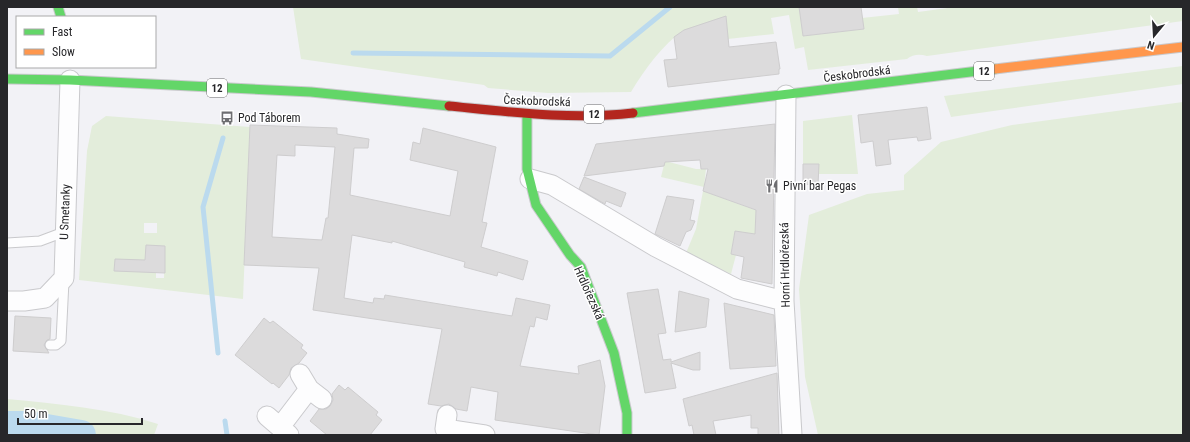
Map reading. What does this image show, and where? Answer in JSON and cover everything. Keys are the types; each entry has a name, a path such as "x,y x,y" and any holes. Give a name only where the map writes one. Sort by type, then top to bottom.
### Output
{"main road":[{"name":"Českobrodská","path":"7,79 70,77 311,92 527,114 614,114 786,95 1183,47"},
{"name":"Hrdlořezská","path":"527,114 527,169 536,205 570,255 581,267 614,354 627,413 627,435"}],"street":[{"name":"U Smetanky","path":"64,278 64,232 70,77"},
{"name":"Horní Hrdlořezská","path":"786,95 784,300 792,435"},
{"path":"530,179 552,185 656,247 737,289 784,300"},
{"path":"7,301 24,301 45,298 64,278"},
{"path":"279,426 310,387"},
{"path":"447,415 445,429 485,435"}],"lane":[{"path":"7,243 40,241 64,232"},
{"path":"50,345 58,343 62,335 64,278"}],"green space":[{"path":"293,7 799,7 803,36 864,29 862,18 899,14 898,7 917,7 918,12 955,7 1183,7 1183,21 927,56 917,55 907,59 808,70 804,47 795,49 789,15 771,18 774,34 728,39 684,30 668,43 654,58 631,92 548,93 488,88 484,85 301,59"},
{"path":"1183,66 1183,84 951,117 944,96"},
{"path":"1183,102 1183,435 818,435 805,377 799,289 809,215 867,194 904,190 904,175 941,142 1012,125"},
{"path":"852,115 858,174 819,174 803,164 803,121"},
{"path":"106,116 250,127 243,299 79,280 87,151 92,126","holes":["144,223 157,223 157,233 144,233","151,246 165,246 164,278 156,278 156,273 139,260 145,260"]},
{"path":"665,161 696,169 706,169 704,187 661,177"},
{"path":"703,191 758,211 756,212 755,236 735,231 731,253 736,255 731,274 686,253 696,229"},
{"path":"7,399 102,410 158,424 154,435 7,435"}],"building":[{"path":"799,7 861,7 864,29 803,36"},
{"path":"726,16 729,47 776,42 780,69 779,74 668,87 664,60 677,59 674,37 684,30"},
{"path":"927,107 931,139 918,141 917,137 888,140 891,164 876,166 873,141 861,143 858,115"},
{"path":"775,124 772,284 741,278 744,257 731,254 735,231 755,234 756,210 703,191 708,169 701,169 700,160 665,162 664,166 584,176 596,144"},
{"path":"250,125 337,128 337,134 369,139 368,148 354,148 350,195 450,216 458,171 410,160 413,142 420,144 423,128 496,147 482,222 487,223 481,247 528,261 523,280 498,272 497,276 464,267 465,262 392,241 392,243 352,235 344,298 373,303 374,298 384,299 385,295 512,316 516,298 550,305 547,320 536,317 534,327 530,326 520,366 579,374 578,366 600,360 605,386 599,435 495,420 498,392 471,387 467,411 456,409 449,404 441,406 428,404 442,329 313,310 319,268 244,265","holes":["295,145 335,147 328,218 326,218 322,240 272,237 277,155 295,156"]},
{"path":"803,164 819,164 818,185 803,184"},
{"path":"584,177 626,193 621,207 606,201 605,204 579,189"},
{"path":"667,196 694,200 690,220 695,221 691,230 686,232 680,246 655,234"},
{"path":"146,245 165,246 165,273 114,271 115,259 145,260"},
{"path":"658,289 666,333 658,334 663,360 671,359 671,362 700,352 700,370 693,370 671,363 676,388 645,393 627,293"},
{"path":"679,291 709,299 706,327 675,332"},
{"path":"724,303 774,315 776,366 730,369"},
{"path":"15,316 51,318 50,339 47,340 44,345 49,353 13,351"},
{"path":"264,318 270,323 273,321 303,345 301,348 307,353 299,363 291,368 289,375 279,388 235,355"},
{"path":"777,373 779,435 758,435 758,428 751,428 751,415 713,421 716,435 694,435 692,425 689,426 683,399"},
{"path":"339,385 345,390 348,387 378,412 376,415 382,420 370,435 327,435 310,421 319,409 326,409 330,406 333,400 332,394"}],"waterway":[{"path":"353,53 610,56 670,7"},
{"path":"218,353 203,207 223,138"},
{"path":"225,421 227,435"},
{"path":"7,426 29,426 81,435"}],"traffic: fast":[{"path":"58,7 61,16"},
{"path":"633,113 995,69"},
{"path":"7,79 70,80 311,92 449,106"},
{"path":"527,114 527,169 536,205 570,255 581,267 614,353 627,413 627,435"}],"traffic: slow":[{"path":"995,69 1183,47"}],"traffic: jam":[{"path":"449,106 518,113 588,116 633,113"}],"place":[{"name":"Pod Táborem","path":"227,118"},
{"name":"Pivní bar Pegas","path":"772,186"}]}
